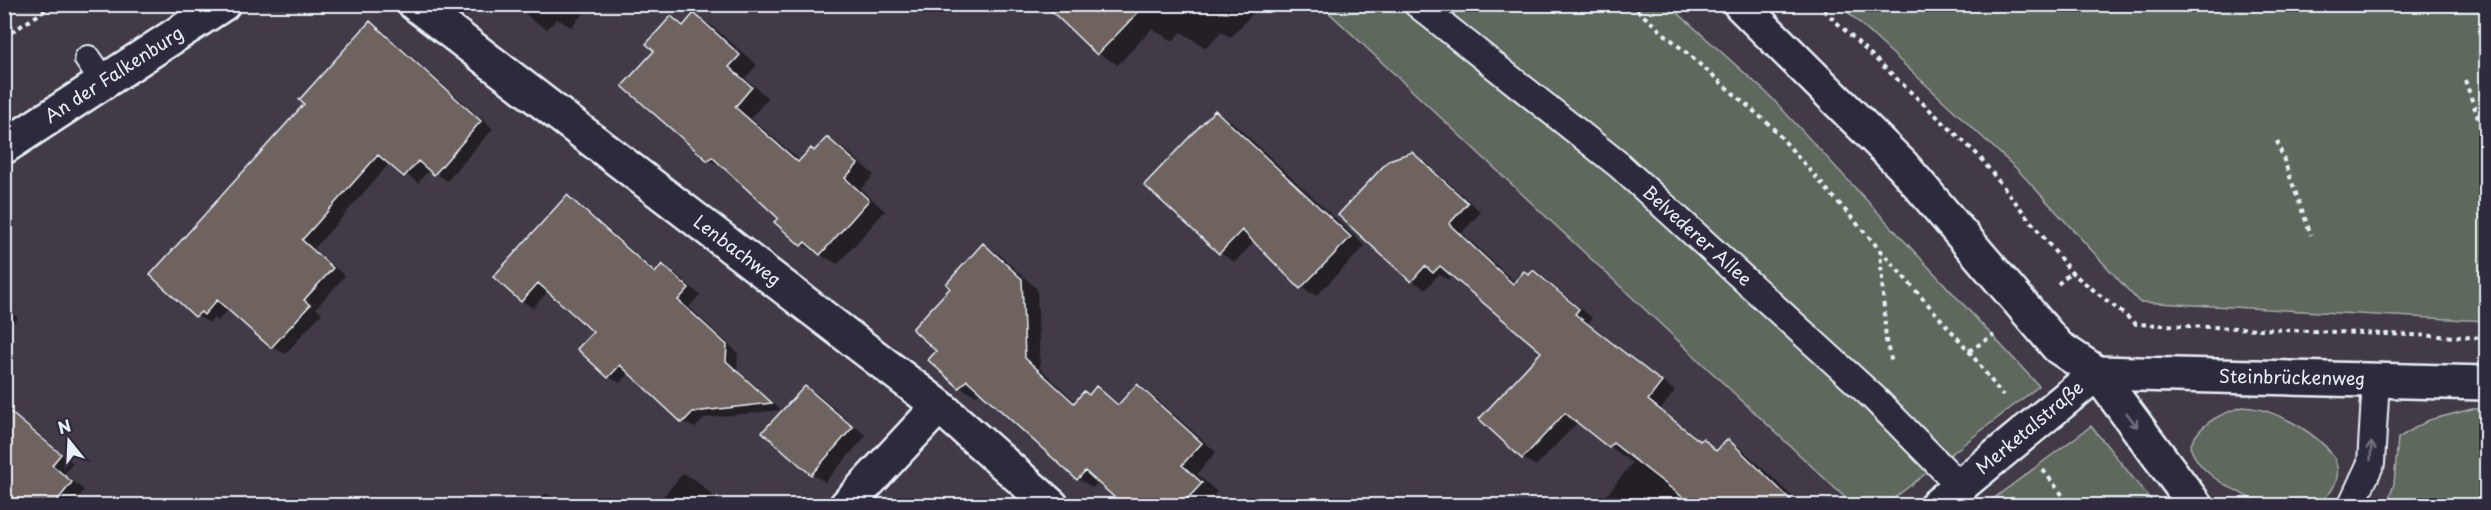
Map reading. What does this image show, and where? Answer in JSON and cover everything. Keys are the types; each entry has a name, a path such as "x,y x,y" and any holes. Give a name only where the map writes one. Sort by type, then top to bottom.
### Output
{"street":[{"name":"An der Falkenburg","path":"4,147 96,70 223,4"},
{"name":"Lenbachweg","path":"415,4 939,406 1052,506"},
{"path":"1740,4 1903,166 2058,347 2097,373 2196,506"},
{"name":"Merketalstraße","path":"1948,496 2097,373"},
{"name":"Steinbrückenweg","path":"2097,373 2487,383"},
{"path":"846,506 939,406"}],"lane":[{"name":"Belvederer Allee","path":"1417,4 1619,165 1873,397 1948,496"},
{"path":"2351,506 2371,463 2376,380"}],"path":[{"path":"4,37 55,4"},
{"path":"1630,4 1771,126 1969,351 2029,430"},
{"path":"1817,4 1978,155 2071,272 2136,324 2487,338"},
{"path":"2465,80 2487,141"},
{"path":"2277,141 2311,235"},
{"path":"1880,249 1887,341 1895,373"}],"shaded area":[{"path":"1321,5 1669,5 1768,94 2039,386 1885,505 1853,505"},
{"path":"1840,5 2486,5 2486,321 2139,302 2019,171"},
{"path":"2243,407 2265,411 2292,422 2316,438 2331,453 2338,471 2331,491 2321,502 2314,506 2304,507 2261,503 2216,479 2198,462 2190,447 2199,432 2219,416"},
{"path":"2472,409 2486,409 2486,505 2387,505 2394,484 2398,438 2429,420"},
{"path":"2091,426 2155,505 1985,505"}],"building":[{"path":"1044,4 1146,4 1097,55"},
{"path":"694,13 740,55 729,67 752,87 735,107 798,162 811,148 814,151 827,137 858,164 845,178 869,200 820,255 805,242 801,246 774,222 778,218 712,157 708,161 622,86 654,51 646,44 671,16 683,26"},
{"path":"370,21 481,121 434,175 418,161 404,177 378,155 302,240 333,268 304,300 310,305 271,348 217,300 204,315 201,312 195,317 150,275 304,104 299,100"},
{"path":"1215,110 1351,237 1300,289 1242,230 1219,254 1144,185"},
{"path":"1412,152 1468,203 1449,224 1513,284 1524,271 1529,275 1533,270 1579,309 1575,314 1662,382 1648,400 1700,441 1703,438 1716,451 1728,439 1797,506 1694,506 1613,443 1609,448 1565,413 1522,459 1479,419 1541,352 1440,266 1433,273 1425,266 1411,282 1338,215 1389,160"},
{"path":"567,195 655,273 662,264 689,288 678,300 727,345 726,361 772,403 693,412 682,423 620,365 608,378 577,349 593,332 538,283 521,302 493,277"},
{"path":"983,243 1022,279 1025,358 1074,403 1084,391 1089,395 1096,386 1118,405 1137,384 1202,443 1182,465 1202,483 1181,506 1124,506 1085,471 1077,480 967,380 959,388 928,360 936,351 912,329 950,288 946,284"},
{"path":"805,386 853,427 811,475 762,432"},
{"path":"4,407 61,454 52,465 72,482 53,506 4,506"}]}
